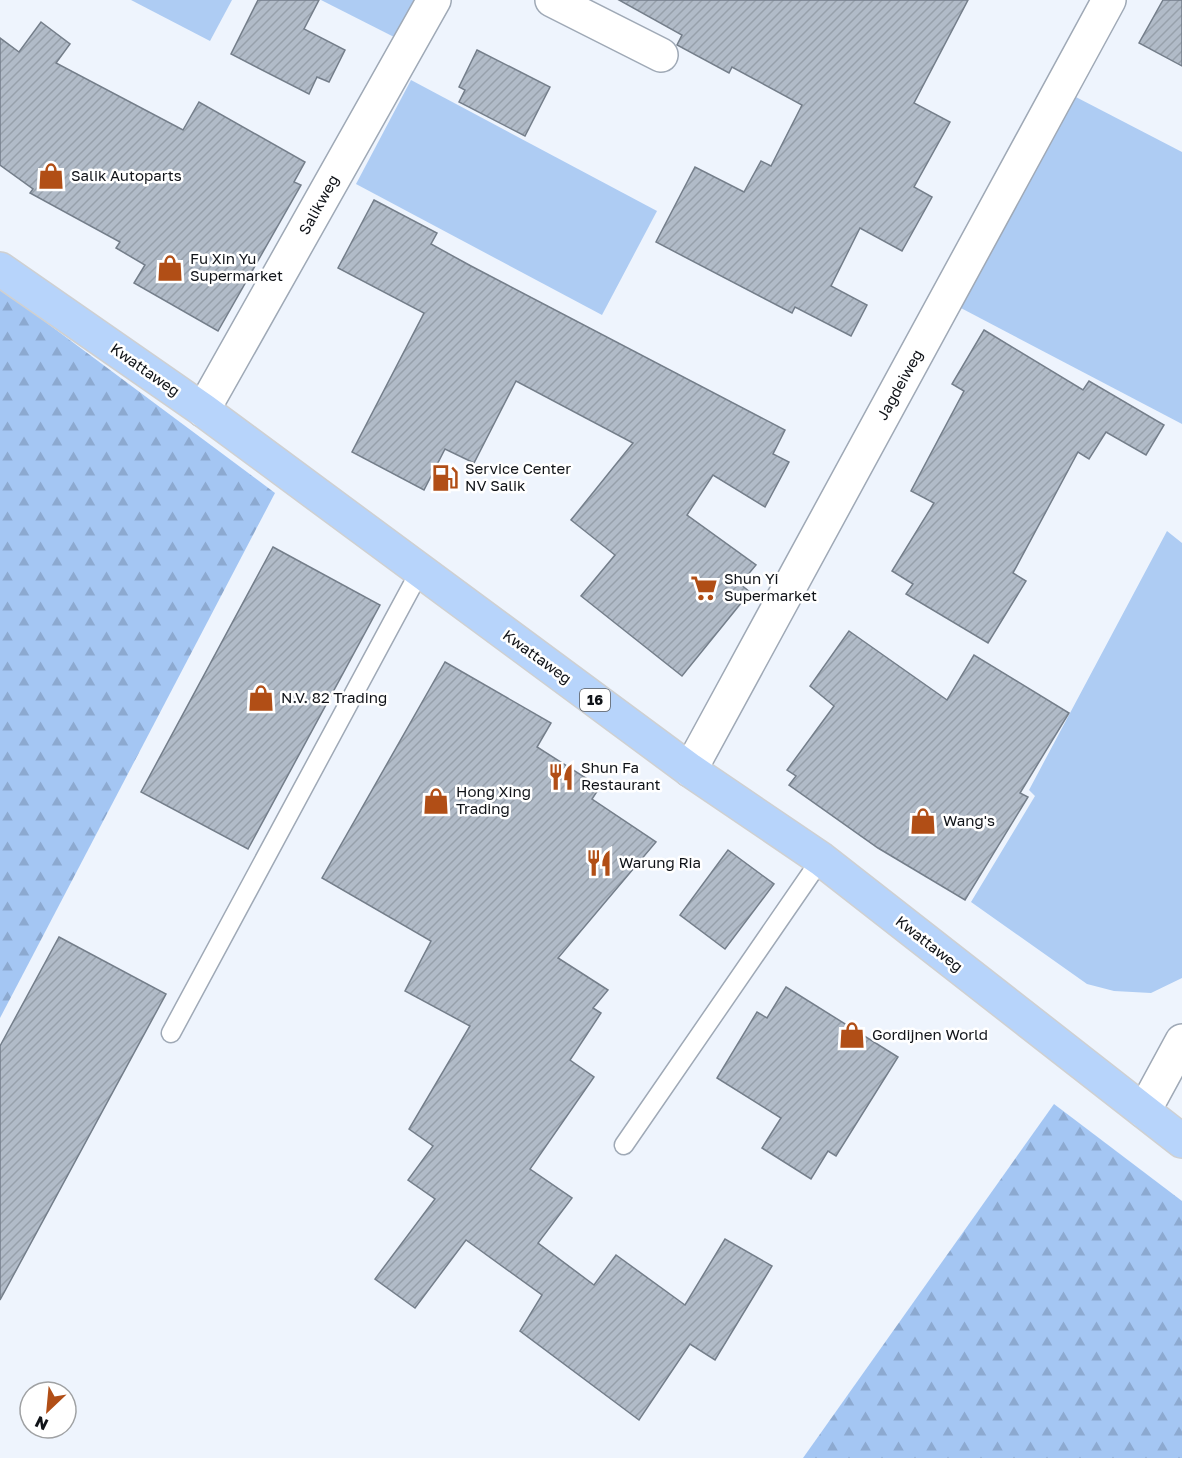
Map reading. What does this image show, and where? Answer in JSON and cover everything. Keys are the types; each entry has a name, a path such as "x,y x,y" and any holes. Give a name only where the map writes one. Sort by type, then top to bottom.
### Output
{"main road":[{"name":"Kwattaweg","path":"0,269 203,410 690,770 821,859 1182,1141"}],"street":[{"name":"Salikweg","path":"203,410 434,0"},
{"path":"552,0 661,55"},
{"name":"Jagdeiweg","path":"690,770 1109,0"},
{"path":"1144,1111 1182,1041"}],"lane":[{"path":"171,1033 420,571"},
{"path":"624,1145 821,859"}],"shaded area":[{"path":"131,0 232,0 210,41"},
{"path":"321,0 417,0 396,38"},
{"path":"411,80 657,211 602,315 356,184"},
{"path":"1072,95 1182,152 1182,424 959,307"},
{"path":"1167,531 1182,543 1182,978 1151,993 1114,991 1087,984 971,902 1035,796 1029,790"}],"green space":[{"path":"0,288 275,493 0,1018"},
{"path":"1054,1104 1182,1201 1182,1458 803,1458"}],"building":[{"path":"258,0 319,0 304,29 345,50 329,82 317,77 309,94 231,54"},
{"path":"619,0 968,0 914,103 950,122 914,187 932,197 902,251 860,228 831,286 867,305 851,336 795,307 792,313 656,242 695,167 744,192 761,161 771,166 802,105 732,67 729,73 677,45 682,35"},
{"path":"1163,0 1182,0 1182,66 1139,43"},
{"path":"41,22 70,44 56,63 183,130 199,102 305,162 294,182 301,185 218,331 134,283 145,265 116,248 120,242 30,193 33,189 0,165 0,38 19,52"},
{"path":"477,50 550,87 525,136 459,102 465,90 459,87"},
{"path":"374,200 437,233 431,244 785,430 773,454 789,462 765,507 713,475 687,515 756,565 740,584 750,592 682,676 581,596 615,555 571,520 633,443 516,381 474,463 445,449 424,490 352,452 424,313 338,268"},
{"path":"984,330 1083,390 1089,381 1164,425 1146,455 1106,432 1089,459 1078,452 1013,573 1026,581 988,643 906,594 913,584 892,571 934,503 911,491 964,391 952,384"},
{"name":"N.V. 82 Trading","path":"273,547 380,605 248,849 141,792"},
{"path":"849,631 947,700 974,655 1069,713 1020,793 1028,797 965,900 878,848 789,785 796,776 787,770 834,706 810,686"},
{"path":"445,662 551,723 537,747 600,787 592,799 656,842 558,958 608,990 593,1008 601,1013 570,1060 594,1077 530,1169 572,1198 538,1243 594,1285 616,1255 685,1305 725,1239 772,1266 715,1360 690,1344 639,1420 520,1331 542,1295 466,1240 415,1308 375,1279 435,1199 408,1180 433,1146 409,1129 470,1026 405,991 431,941 322,878"},
{"path":"728,850 774,884 725,949 680,915"},
{"path":"59,937 166,994 0,1300 0,1046"},
{"path":"786,987 898,1057 836,1156 828,1151 811,1179 762,1148 781,1118 717,1078 757,1012 767,1018"}],"place":[{"name":"Salik Autoparts","path":"51,176"},
{"name":"Fu Xin Yu Supermarket","path":"170,268"},
{"name":"Service Center NV Salik","path":"445,478"},
{"name":"Shun Yi Supermarket","path":"704,588"},
{"name":"N.V. 82 Trading","path":"261,698"},
{"name":"Shun Fa Restaurant","path":"561,777"},
{"name":"Hong Xing Trading","path":"436,801"},
{"name":"Wang's","path":"923,821"},
{"name":"Warung Ria","path":"599,863"},
{"name":"Gordijnen World","path":"852,1035"}]}
